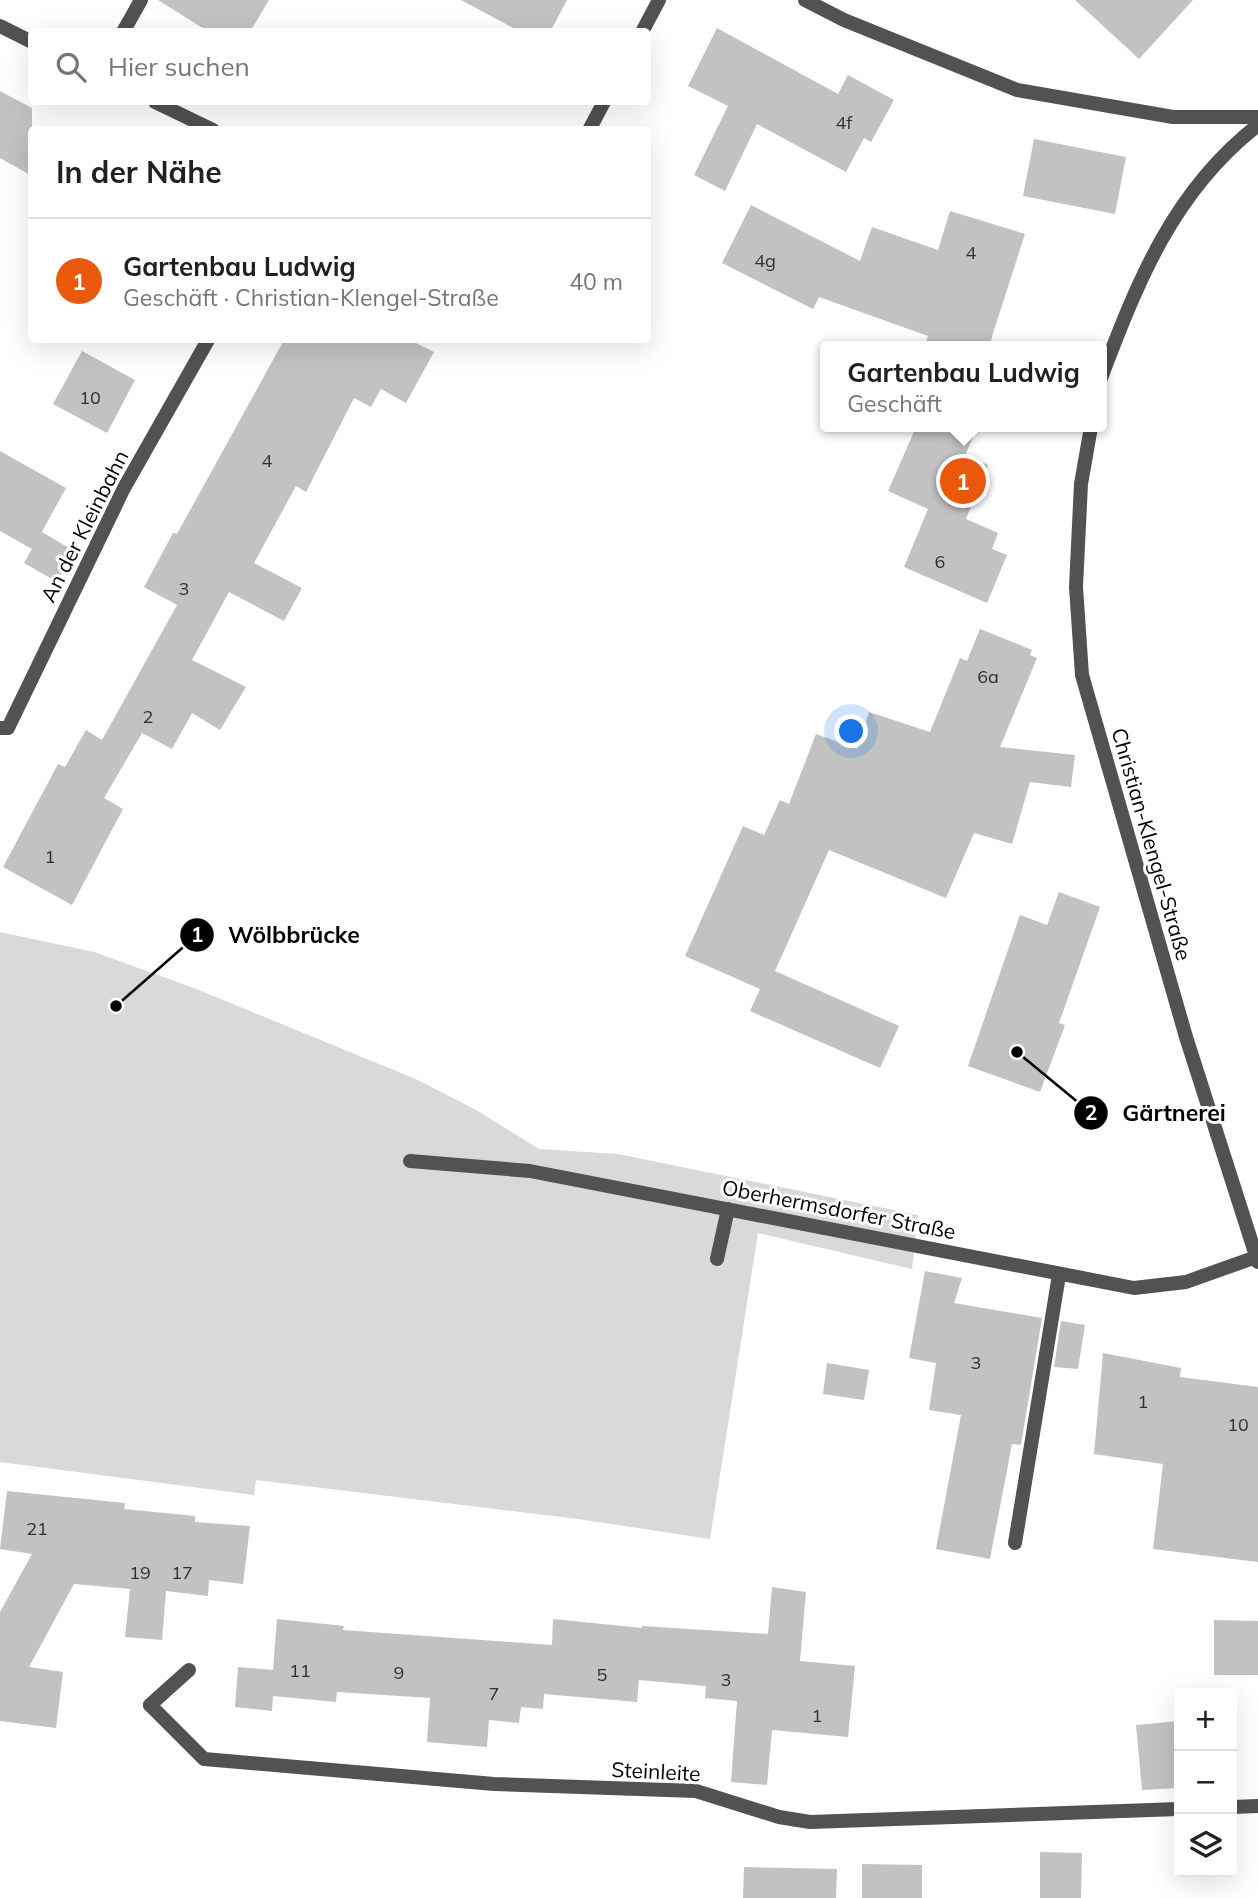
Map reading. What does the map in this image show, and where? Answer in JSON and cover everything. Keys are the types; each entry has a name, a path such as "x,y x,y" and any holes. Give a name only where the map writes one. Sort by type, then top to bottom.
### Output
{"street":[{"path":"125,28 141,0"},
{"path":"644,28 659,0"},
{"path":"805,0 844,20 1017,90 1172,117 1258,117"},
{"path":"0,26 28,40"},
{"path":"161,105 205,126"},
{"path":"591,126 602,105"},
{"path":"1107,362 1139,279 1188,197 1226,150 1258,125"},
{"name":"An der Kleinbahn","path":"0,728 8,728 124,488 206,343"},
{"name":"Christian-Klengel-Straße","path":"1090,432 1081,484 1076,587 1082,675 1182,1024 1257,1259"},
{"name":"Oberhermsdorfer Straße","path":"410,1161 530,1171 1134,1288 1185,1282 1257,1259"},
{"path":"717,1259 728,1209"},
{"path":"1016,1543 1059,1275"},
{"name":"Steinleite","path":"189,1670 150,1705 204,1759 494,1784 696,1791 779,1817 810,1822 1174,1809"},
{"path":"1237,1807 1258,1806"}],"shaded area":[{"path":"0,932 94,952 194,988 418,1080 478,1111 539,1149 618,1154 918,1215 912,1269 758,1233 710,1539 578,1519 256,1480 254,1495 0,1462"}],"building":[{"path":"158,0 269,0 252,28 203,28"},
{"path":"461,0 567,0 552,28 514,28"},
{"path":"1075,0 1193,0 1139,59"},
{"path":"717,28 838,94 848,75 894,100 871,142 864,138 846,172 757,124 725,191 694,175 728,106 688,86"},
{"path":"0,91 32,108 32,126 28,126 28,174 0,158"},
{"path":"1034,139 1126,157 1115,214 1023,196"},
{"path":"751,205 860,261 872,227 938,250 950,211 1025,234 991,341 926,341 928,336 819,297 813,309 722,263"},
{"path":"282,343 416,343 434,352 406,403 381,389 371,407 354,398 306,492 296,486 254,563 302,588 284,621 229,592 192,660 246,687 220,730 192,713 172,749 142,733 104,798 123,809 72,905 3,867 58,764 65,767 86,730 102,740 177,605 144,587 173,533 177,534"},
{"path":"82,351 135,380 107,433 53,404"},
{"path":"914,432 962,432 973,437 965,455 988,465 966,519 998,533 992,549 1007,555 987,603 904,567 928,509 888,491"},
{"path":"0,451 66,488 39,537 42,532 74,551 57,582 24,563 32,549 0,531"},
{"path":"980,629 1032,650 1030,655 1037,658 1000,747 1075,755 1071,787 1030,782 1012,844 974,833 946,898 829,850 775,971 899,1026 880,1068 750,1011 760,989 685,956 743,826 764,835 780,800 789,804 816,734 857,749 869,712 930,732 960,658 967,661"},
{"path":"1059,892 1100,907 1059,1023 1065,1025 1040,1092 968,1066 1020,915 1047,925"},
{"path":"925,1271 962,1278 954,1303 1042,1318 1021,1445 1012,1444 990,1559 936,1549 961,1415 929,1410 936,1363 909,1358"},
{"path":"1061,1321 1085,1325 1078,1369 1054,1367"},
{"path":"1103,1353 1181,1368 1180,1377 1258,1387 1258,1562 1153,1549 1163,1464 1094,1454"},
{"path":"827,1363 869,1370 864,1400 823,1394"},
{"path":"7,1491 125,1503 124,1509 195,1516 195,1522 250,1526 243,1584 209,1580 208,1596 166,1591 162,1640 125,1637 130,1589 74,1584 29,1667 63,1672 56,1728 0,1721 0,1612 32,1554 0,1549"},
{"path":"772,1587 806,1592 800,1661 855,1666 848,1737 772,1730 767,1785 731,1782 737,1701 705,1698 706,1686 639,1680 637,1702 544,1694 543,1709 521,1707 519,1723 489,1720 487,1747 427,1742 430,1698 337,1692 336,1702 273,1696 272,1711 235,1707 238,1667 273,1670 277,1619 344,1626 343,1630 552,1645 553,1619 642,1628 768,1634"},
{"path":"1214,1620 1258,1621 1258,1675 1214,1675"},
{"path":"1174,1721 1174,1788 1142,1790 1136,1725"},
{"path":"1040,1852 1082,1853 1081,1898 1040,1898"},
{"path":"862,1864 922,1865 922,1898 862,1898"},
{"path":"744,1867 837,1869 836,1898 743,1898"}],"place":[{"name":"Gartenbau Ludwig","path":"963,481"},
{"name":"Wölbbrücke","path":"116,1006"},
{"name":"Gärtnerei","path":"1017,1052"}]}
